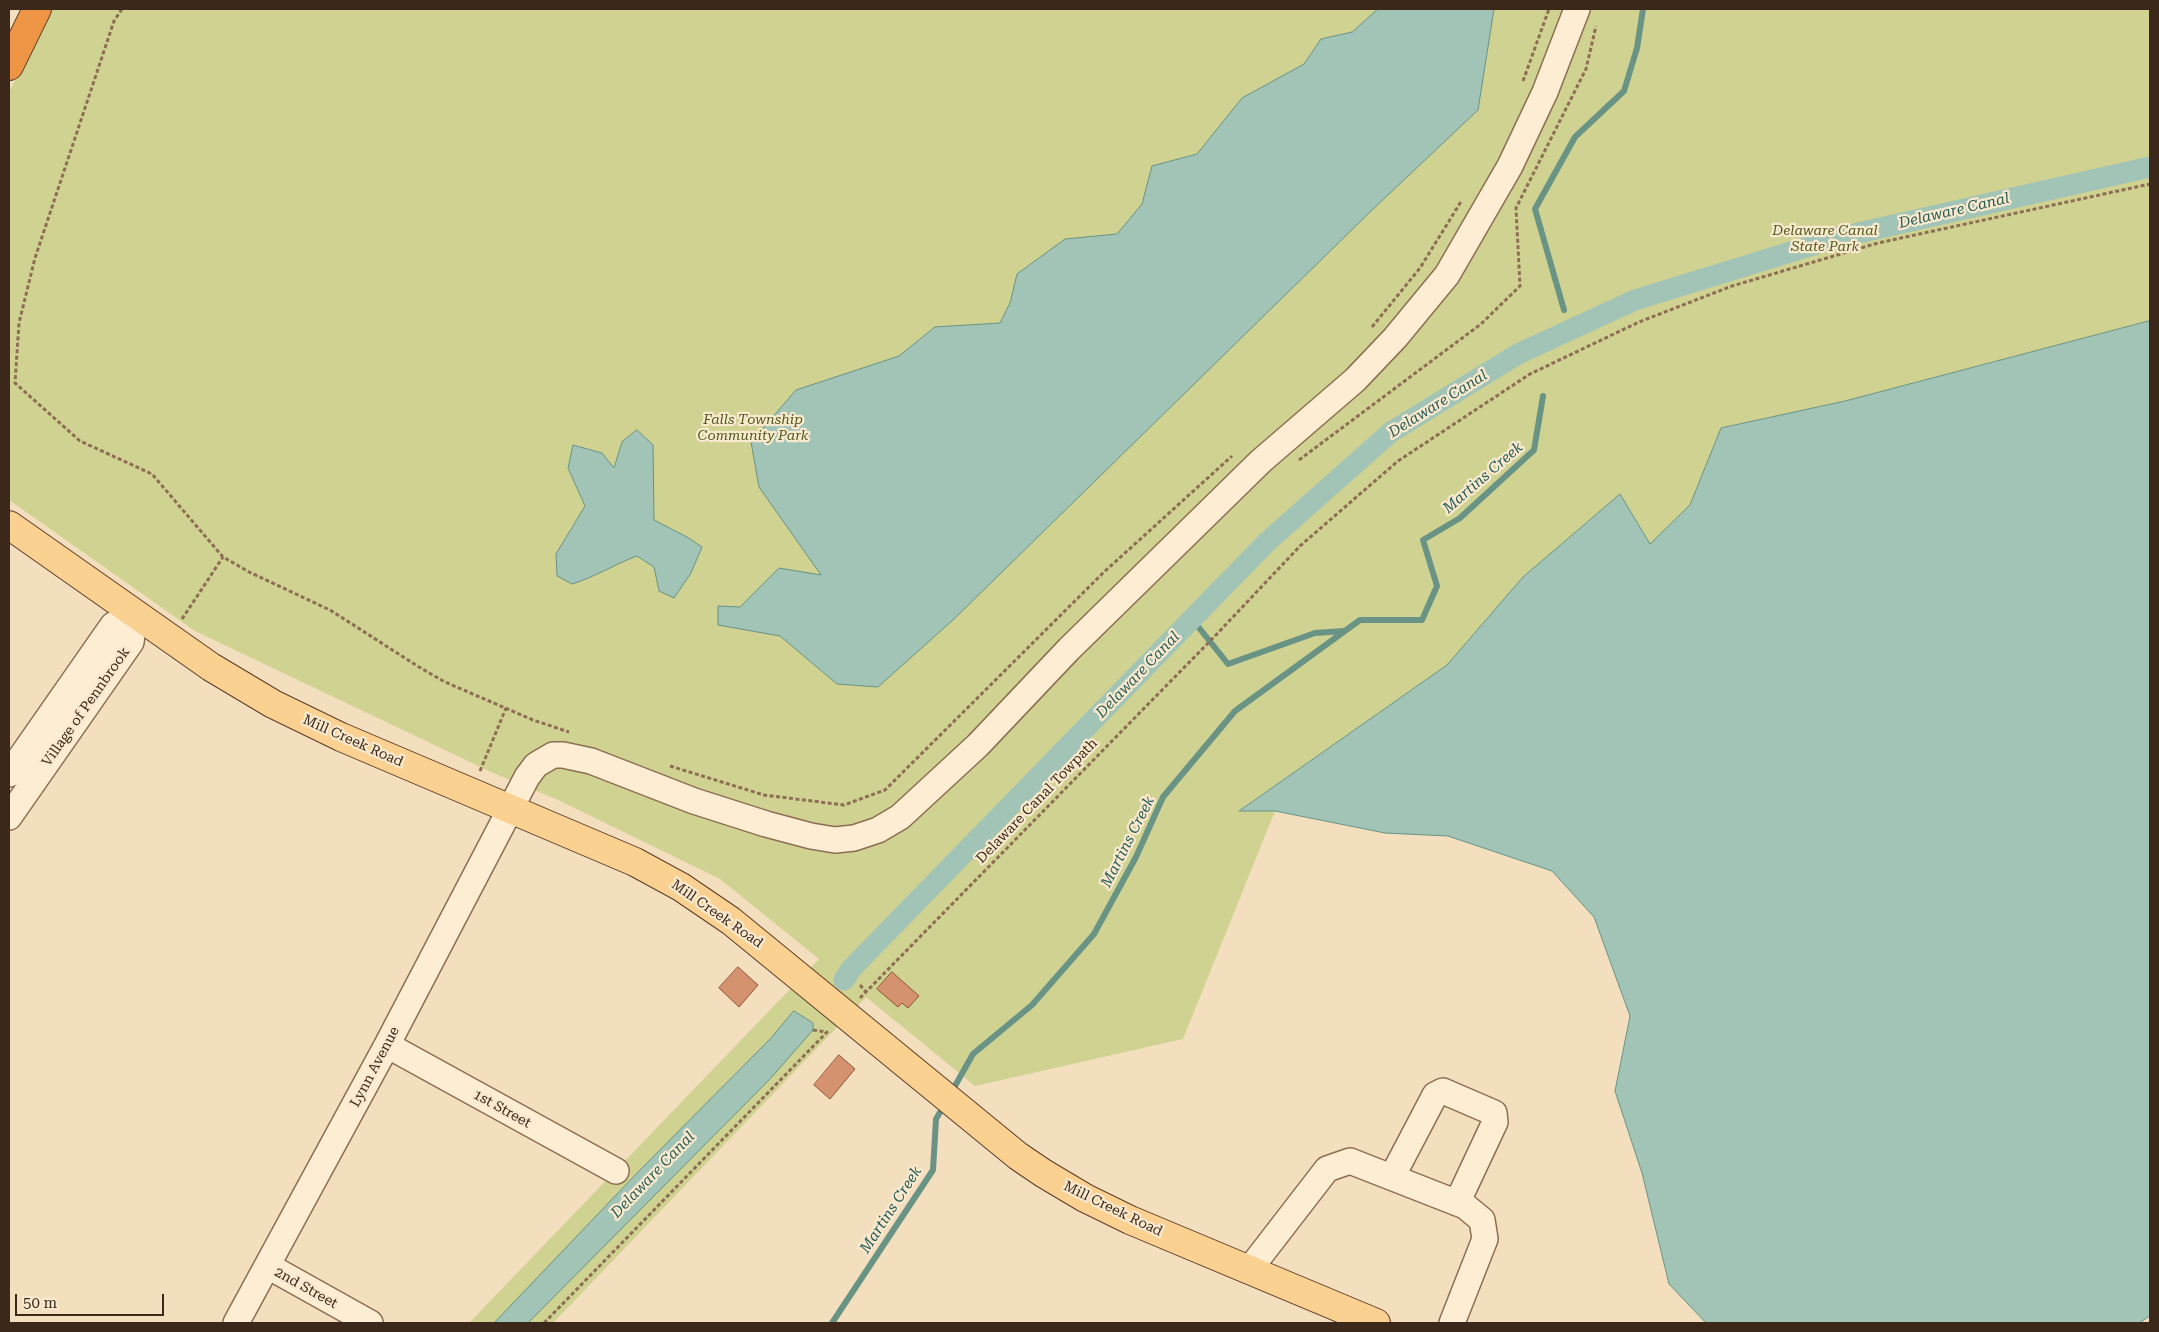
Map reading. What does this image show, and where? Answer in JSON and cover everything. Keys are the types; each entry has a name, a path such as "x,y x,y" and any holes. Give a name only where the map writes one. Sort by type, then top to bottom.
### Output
{"highway":[{"path":"9,66 38,9"}],"main road":[{"name":"Mill Creek Road","path":"9,526 226,676 308,722 635,862 706,903 754,939 932,1083 1018,1156 1085,1198 1376,1323"}],"street":[{"name":"Lynn Avenue","path":"236,1323 387,1045 512,810 527,777 536,765 553,755 563,755 590,761 703,804 811,836 835,840 854,838 878,830 900,817 978,745 1069,649 1261,461 1355,380 1401,331 1447,275 1510,166 1544,92 1577,9"},
{"name":"Village of Pennbrook","path":"9,774 113,625 135,614"},
{"name":"Village of Pennbrook","path":"9,817 131,642 135,614"},
{"name":"1st Street","path":"387,1045 616,1171"},
{"path":"1392,1177 1435,1096 1444,1092 1494,1113 1495,1122 1457,1203"},
{"path":"1249,1270 1327,1169 1350,1161 1457,1203 1482,1220 1485,1239 1452,1323"},
{"name":"2nd Street","path":"268,1266 370,1323"}],"path":[{"path":"122,9 114,21 35,258 20,323 16,383 80,441 152,474 223,557 249,572 330,610 418,668 444,682 570,732"},
{"path":"1522,83 1549,9"},
{"name":"Delaware Canal Towpath","path":"860,985 866,992 1215,636 1300,546 1398,461 1530,374 1639,322 1741,284 1878,243 2150,184"},
{"path":"1368,332 1420,268 1464,197"},
{"path":"661,763 764,795 844,804 885,790 1104,572 1233,455"},
{"path":"169,638 223,557"},
{"path":"471,793 506,708"},
{"path":"544,1323 826,1032 814,1030"}],"green space":[{"name":"Falls Township Community Park","path":"51,9 2150,9 2150,321 1845,401 1721,428 1690,505 1650,545 1620,494 1523,577 1447,665 1240,810 1275,811 1183,1039 975,1086 866,997 553,1323 469,1323 819,959 720,879 556,799 491,772 195,631 9,500 9,92"}],"water":[{"path":"1378,9 1494,9 1478,110 1370,212 954,619 878,687 837,684 780,636 718,625 718,606 740,607 779,568 821,575 759,487 751,442 796,390 899,356 935,327 1000,323 1010,303 1017,274 1065,239 1117,234 1142,204 1152,166 1197,154 1242,98 1304,64 1321,39 1352,32"},
{"path":"2150,321 2150,1316 2139,1323 1706,1323 1669,1284 1642,1173 1615,1091 1630,1016 1594,917 1552,871 1448,836 1385,833 1275,811 1239,811 1447,665 1523,577 1620,494 1650,544 1690,505 1721,428 1845,401"},
{"path":"637,430 653,445 654,520 702,547 691,573 674,598 659,591 654,567 637,556 572,584 557,576 556,554 585,506 568,468 573,445 602,453 614,468 622,442"},
{"path":"794,1011 813,1023 813,1030 770,1079 528,1323 494,1323 638,1172 771,1038"}],"building":[{"path":"738,967 758,985 739,1007 719,988"},
{"path":"892,972 919,996 908,1008 902,1003 898,1007 877,989"},
{"path":"839,1055 855,1069 830,1099 814,1085"}],"waterway":[{"name":"Martins Creek","path":"1564,310 1535,209 1575,137 1624,91 1637,48 1643,9"},
{"name":"Delaware Canal","path":"844,980 851,969 1267,542 1391,432 1518,354 1635,300 1836,238 2150,167"},
{"name":"Martins Creek","path":"951,1093 973,1054 1032,1005 1094,934 1136,857 1163,797 1235,711 1360,620 1422,620 1437,586 1423,540 1460,518 1534,450 1543,396"},
{"path":"1192,619 1228,664 1315,633 1344,631"},
{"name":"Martins Creek","path":"832,1323 933,1170 936,1119 945,1104"}],"park label":[{"name":"Delaware Canal State Park","path":"1825,240"}]}
